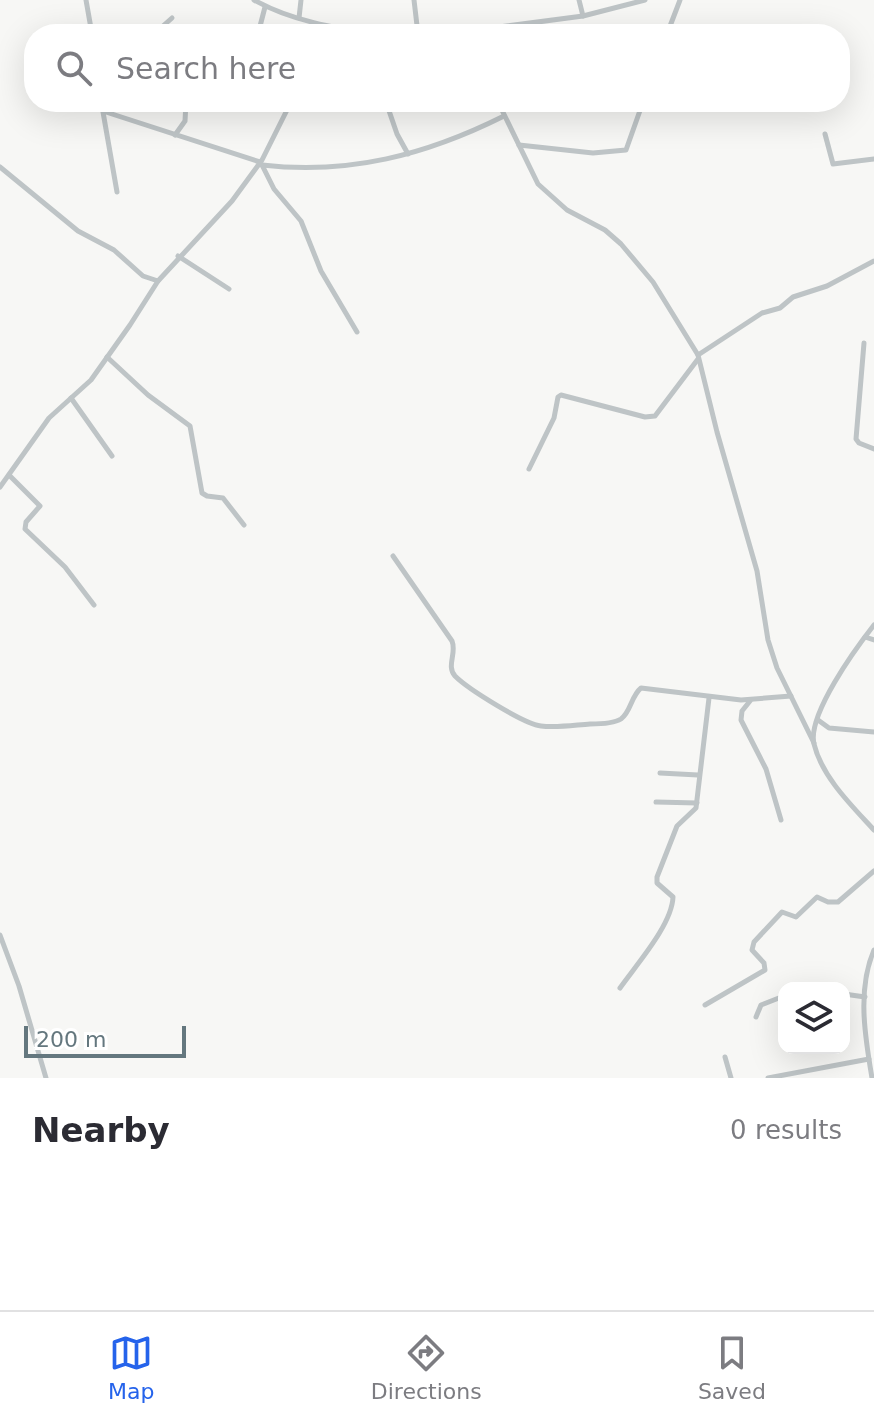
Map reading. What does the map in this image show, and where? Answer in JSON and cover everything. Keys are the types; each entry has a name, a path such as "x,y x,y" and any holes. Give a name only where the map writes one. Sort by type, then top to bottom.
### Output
{"street":[{"path":"86,0 90,24"},
{"path":"254,0 265,7 318,24"},
{"path":"299,18 301,0"},
{"path":"414,0 419,24"},
{"path":"579,0 583,16"},
{"path":"529,24 583,16 645,0"},
{"path":"671,24 680,0"},
{"path":"261,24 265,7"},
{"path":"165,24 172,18"},
{"path":"103,112 117,192"},
{"path":"106,112 261,162 303,169 351,166 408,154 473,131 504,116"},
{"path":"175,135 185,121 185,112"},
{"path":"0,487 49,418 87,385 178,256 218,217 261,162 286,112"},
{"path":"389,112 408,154"},
{"path":"502,112 530,171 546,192 567,210 605,230 630,254 653,282 698,357 757,571 768,640 833,782 874,830"},
{"path":"518,145 593,153 626,150 639,112"},
{"path":"825,134 833,164 874,159"},
{"path":"261,162 274,189 301,221 321,271 357,332"},
{"path":"0,167 78,231 114,250 143,276 158,281"},
{"path":"178,256 229,289"},
{"path":"529,469 554,418 561,395 645,417 655,416 698,357 762,313 780,308 793,297 827,286 874,261"},
{"path":"864,343 856,439 874,449"},
{"path":"107,357 148,395 190,426 202,493 223,498 244,525"},
{"path":"71,398 112,456"},
{"path":"9,475 40,506 26,522 25,529 65,567 94,605"},
{"path":"393,556 454,645 451,665 454,675 480,695 530,723 549,726 618,721 641,688 709,698 751,700 791,696"},
{"path":"814,743 818,720 841,673 874,625"},
{"path":"865,637 874,640"},
{"path":"620,988 671,908 673,897 657,883 657,877 677,826 695,810 709,698"},
{"path":"751,700 742,711 741,720 766,769 781,820"},
{"path":"818,720 829,728 874,732"},
{"path":"660,773 698,775"},
{"path":"656,802 697,803"},
{"path":"705,1005 765,970 764,963 752,950 754,942 782,912 796,917 817,897 838,902 874,871"},
{"path":"0,935 19,986 46,1078"},
{"path":"872,1078 865,997 867,971 874,950"},
{"path":"850,995 865,997"},
{"path":"756,1017 761,1005 778,998"},
{"path":"725,1057 731,1078"},
{"path":"768,1078 869,1059"}]}
